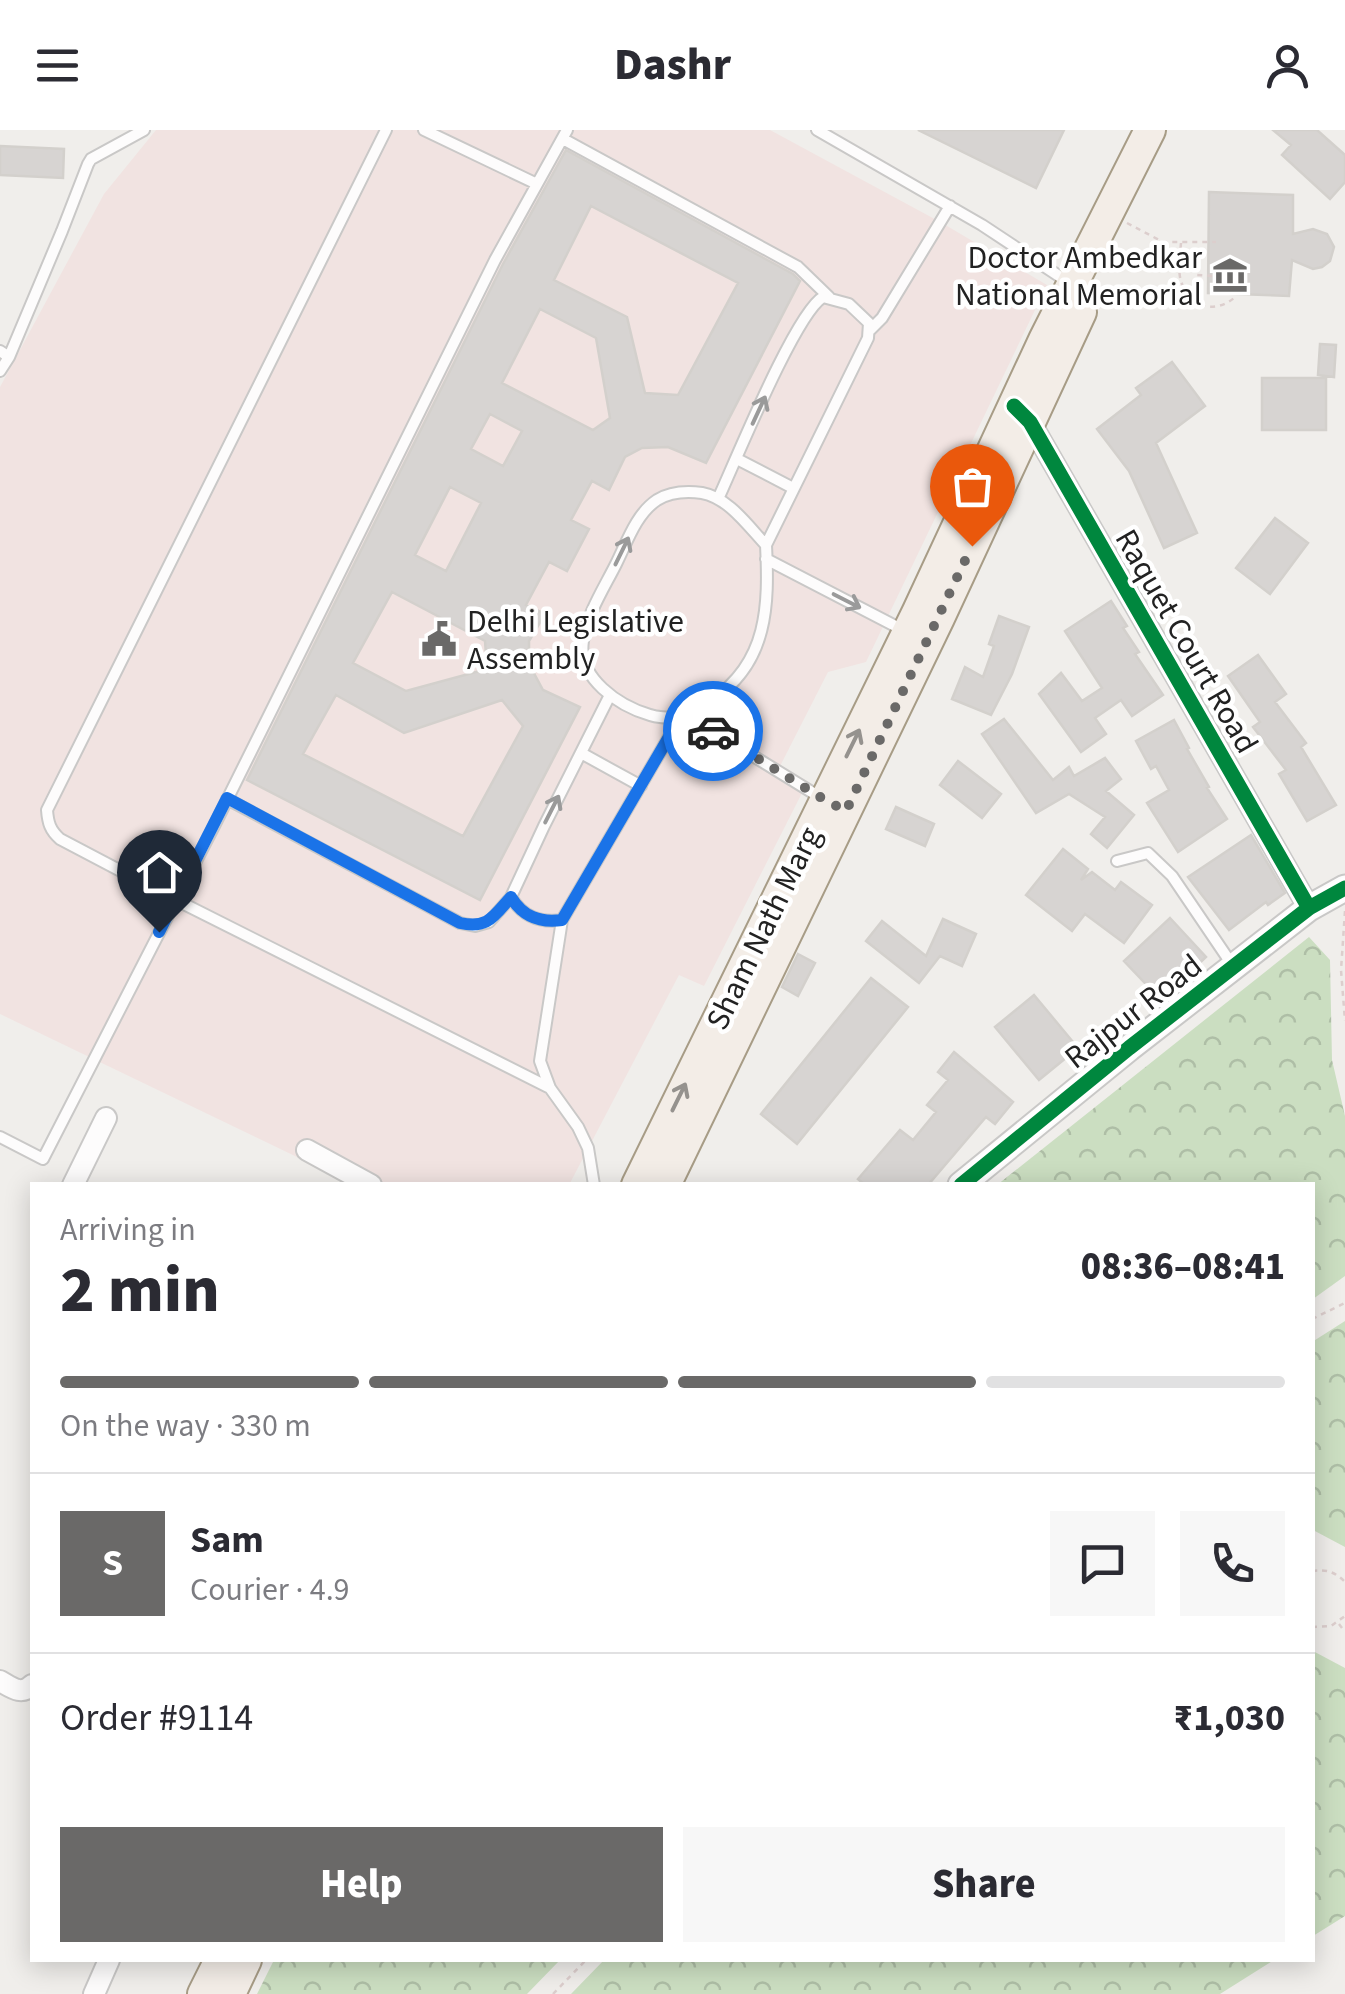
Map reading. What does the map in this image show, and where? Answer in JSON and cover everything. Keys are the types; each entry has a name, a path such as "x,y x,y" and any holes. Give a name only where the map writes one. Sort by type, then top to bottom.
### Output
{"main road":[{"name":"Sham Nath Marg","path":"666,1182 773,962 917,638 1082,288 1150,130"},
{"name":"Sham Nath Marg","path":"1082,288 1126,222 1170,130"},
{"name":"Sham Nath Marg","path":"638,1182 912,674 917,638"},
{"path":"203,1994 220,1962"},
{"path":"221,1962 230,1994"}],"street":[{"name":"Raquet Court Road","path":"1022,414 1309,908"},
{"name":"Rajpur Road","path":"965,1182 1309,908 1345,888"},
{"path":"74,1182 106,1118"},
{"path":"307,1150 366,1182"},
{"path":"0,1681 17,1691 30,1687"},
{"path":"94,1994 108,1962"}],"lane":[{"path":"0,371 88,164 144,130"},
{"path":"386,130 47,810 48,821 52,832 60,838 176,900 550,1088"},
{"path":"424,130 537,184"},
{"path":"817,130 1082,288"},
{"path":"0,1136 44,1159 486,277 565,134 798,266 829,297 849,304 869,323 870,330"},
{"path":"594,1182 588,1148 550,1088 540,1061 562,920 684,717 730,685 754,652 765,621 766,546 870,330 882,318 950,206"},
{"path":"718,499 790,344 812,306 818,299 829,297"},
{"path":"737,459 793,488"},
{"path":"766,546 732,508 704,493 682,492 655,501 638,520 594,609 582,646 586,666 610,695 653,717 684,717 844,806"},
{"path":"766,559 917,638"},
{"path":"910,706 912,674"},
{"path":"227,798 460,923 475,926 489,922 511,897 610,695"},
{"path":"581,752 641,786"},
{"path":"1118,861 1148,852 1172,876 1233,967"},
{"path":"511,897 518,909 532,918 562,920"}],"path":[{"path":"1126,222 1163,242 1216,242"},
{"path":"1181,243 1180,278 1188,296 1200,306 1211,308 1234,298"},
{"path":"1200,306 1195,291 1197,275 1231,277 1231,261 1224,261"},
{"path":"1345,904 1340,970 1345,1020"},
{"path":"1315,1317 1345,1303"},
{"path":"1315,1570 1336,1573 1345,1582"},
{"path":"1315,1627 1324,1628 1345,1616"},
{"path":"1339,1622 1345,1632"},
{"path":"553,1994 584,1962"}],"shaded area":[{"name":"Delhi Legislative Assembly","path":"156,130 770,130 1047,285 866,662 828,672 776,774 803,791 704,986 679,975 571,1182 349,1182 0,1014 0,387 104,194"}],"green space":[{"path":"1309,937 1330,960 1332,1060 1345,1116 1345,1276 1315,1298 1315,1182 1001,1182"},
{"path":"1345,1321 1345,1547 1315,1531 1315,1340"},
{"path":"1315,1652 1345,1668 1345,1916 1315,1935"},
{"path":"273,1962 558,1962 527,1994 257,1994"},
{"path":"602,1962 1271,1962 1220,1994 571,1994"}],"building":[{"path":"918,130 1064,130 1036,188"},
{"path":"1273,130 1317,130 1345,155 1345,182 1330,199 1282,155 1291,145"},
{"path":"0,146 64,149 63,178 0,175"},
{"name":"Delhi Legislative Assembly","path":"566,150 800,281 706,463 668,447 642,448 625,457 609,490 592,481 571,520 589,529 567,571 549,562 526,605 545,614 529,641 529,664 543,690 580,707 480,900 247,780 503,264","holes":["591,206 738,283 678,395 645,393 627,317 554,280","540,309 596,338 610,418 593,430 502,383","490,414 522,431 503,466 471,449","450,487 481,503 446,571 415,555","392,592 485,641 487,669 406,691 353,663","336,695 404,733 502,700 523,726 463,836 303,754"]},
{"path":"1209,192 1293,195 1293,234 1313,229 1327,234 1334,247 1330,261 1313,269 1292,260 1289,296 1208,293"},
{"path":"1320,344 1336,345 1334,377 1318,375"},
{"path":"1172,362 1205,406 1156,443 1197,533 1164,548 1129,471 1097,429 1141,395 1136,388"},
{"path":"1262,378 1326,378 1326,430 1262,430"},
{"path":"1275,518 1308,543 1270,594 1236,568"},
{"path":"1111,601 1139,652 1135,654 1163,695 1132,716 1121,700 1095,718 1106,734 1081,752 1039,694 1061,673 1082,701 1102,688 1065,631"},
{"path":"999,616 1029,627 1012,674 991,715 952,699 965,667 983,677"},
{"path":"1258,655 1286,694 1275,702 1306,743 1301,747 1336,805 1307,821 1279,774 1286,770 1253,727 1260,722 1228,676"},
{"path":"1004,719 1053,780 1069,767 1074,776 1105,758 1121,779 1106,791 1134,815 1107,848 1091,834 1105,817 1069,794 1036,813 982,734"},
{"path":"1174,720 1207,788 1227,819 1178,852 1147,803 1169,790 1156,766 1151,769 1136,741"},
{"path":"958,761 1001,794 982,818 940,785"},
{"path":"896,807 934,824 925,846 886,829"},
{"path":"1251,835 1285,893 1229,930 1188,877"},
{"path":"1063,849 1088,869 1081,880 1092,872 1115,890 1121,882 1152,905 1124,943 1085,914 1072,931 1026,895"},
{"path":"1170,918 1206,957 1161,1000 1124,961"},
{"path":"943,919 976,934 962,966 940,956 919,983 866,941 882,921 926,956"},
{"path":"798,954 815,963 798,996 782,987"},
{"path":"871,978 908,1007 797,1144 761,1114"},
{"path":"1034,995 1078,1048 1039,1080 995,1027"},
{"path":"954,1052 1013,1102 995,1124 986,1117 931,1182 862,1182 858,1179 900,1130 913,1140 936,1112 927,1105 948,1080 938,1072"}],"cycle path":[{"path":"1014,406 1030,422 1309,908"},
{"path":"965,1182 1309,908 1345,888"}],"way so far":[{"path":"713,731 846,811 972,546"}],"place":[{"name":"Doctor Ambedkar National Memorial","path":"1230,275"},
{"name":"Delhi Legislative Assembly","path":"439,639"}],"route":[{"path":"159,932 227,798 460,923 475,926 489,922 511,897 518,909 532,918 562,920 680,718 688,716 713,731"}]}
